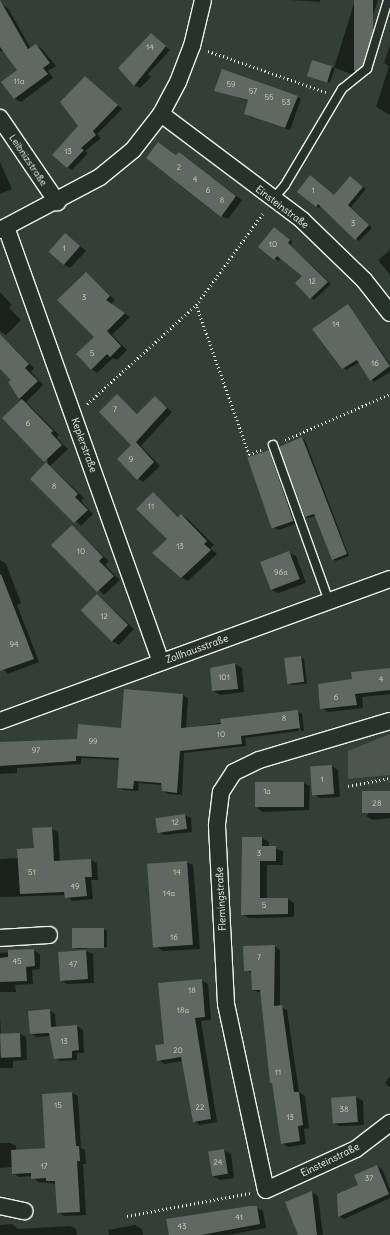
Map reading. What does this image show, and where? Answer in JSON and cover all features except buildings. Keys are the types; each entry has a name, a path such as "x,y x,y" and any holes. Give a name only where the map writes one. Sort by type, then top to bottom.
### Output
{"street":[{"path":"3,228 57,202 100,177 133,150 161,114 178,82 192,46 203,0"},
{"name":"Einsteinstraße","path":"161,114 302,220 364,280 390,313"},
{"name":"Leibnizstraße","path":"0,118 57,202"},
{"name":"Keplerstraße","path":"3,228 74,416 161,662"},
{"name":"Zollhausstraße","path":"2,716 161,662 390,579"},
{"name":"Flemingstraße","path":"266,1190 226,1004 218,826 221,792 234,772 259,760 390,721"},
{"path":"0,938 49,935"},
{"name":"Einsteinstraße","path":"266,1190 356,1149 390,1123"},
{"path":"0,1206 24,1211"}],"lane":[{"path":"273,199 285,185 342,89 367,69 388,0"},
{"path":"273,445 329,601"}],"path":[{"path":"192,46 338,96"},
{"path":"74,416 196,305 273,199"},
{"path":"196,305 249,455 390,394"},
{"path":"348,786 390,778"},
{"path":"127,1216 266,1190"}],"shaded area":[{"path":"390,734 390,775 348,779 348,751"}]}
